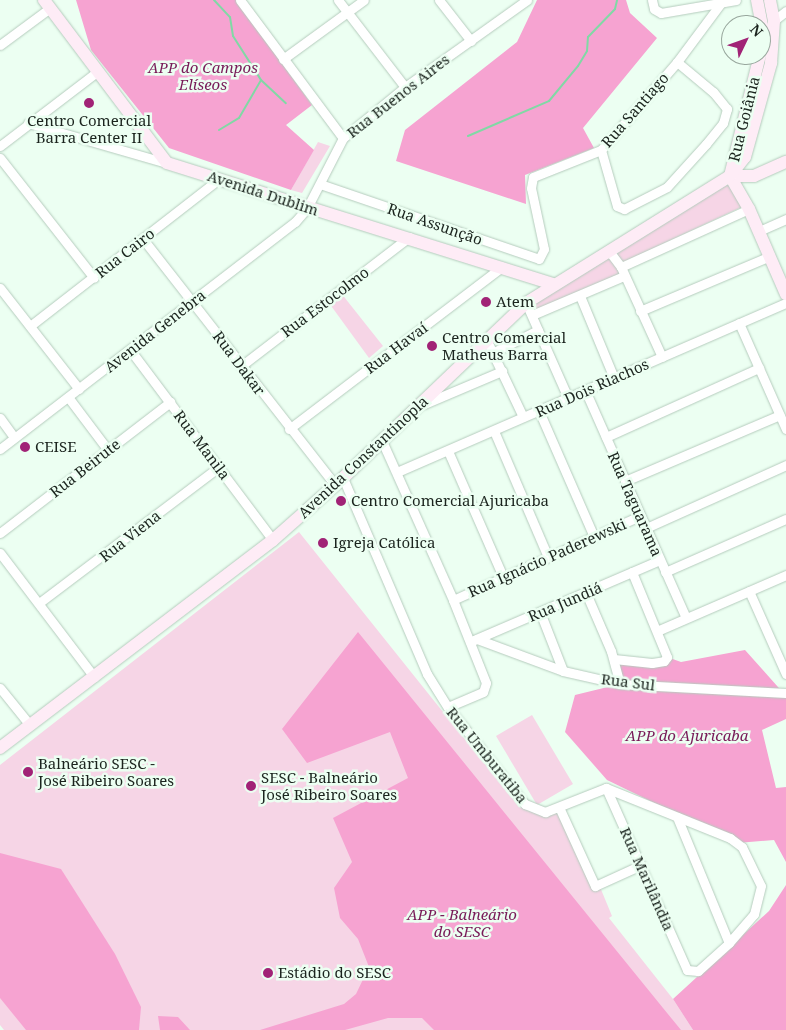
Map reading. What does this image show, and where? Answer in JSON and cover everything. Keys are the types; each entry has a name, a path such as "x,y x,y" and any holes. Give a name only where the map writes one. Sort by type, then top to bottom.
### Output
{"street":[{"path":"240,0 343,138"},
{"path":"338,0 405,87"},
{"path":"283,59 364,0"},
{"path":"439,0 471,41"},
{"name":"Rua Buenos Aires","path":"307,208 343,138 405,87 527,0"},
{"path":"652,0 657,12 668,12 736,0"},
{"name":"Rua Goiânia","path":"757,0 764,15"},
{"name":"Rua Goiânia","path":"769,15 770,0"},
{"name":"Rua Santiago","path":"544,249 531,180 535,175 601,150 677,62 721,3"},
{"path":"0,45 47,4 167,163"},
{"path":"771,22 786,11"},
{"path":"601,150 615,200 619,208 627,208 666,187 727,117 721,99 677,62"},
{"name":"Rua Goiânia","path":"730,176 758,65"},
{"name":"Rua Goiânia","path":"730,176 743,162 770,65"},
{"path":"0,146 98,71"},
{"path":"28,123 167,163"},
{"path":"0,158 94,278"},
{"path":"786,162 754,176 730,176 749,209 786,294"},
{"name":"Avenida Dublim","path":"167,163 307,208 409,237 554,284"},
{"name":"Avenida Constantinopla","path":"0,748 273,540 339,482 486,339 526,303 730,176"},
{"name":"Rua Cairo","path":"30,326 219,179"},
{"name":"Rua Assunção","path":"320,184 528,258 541,258 544,249"},
{"name":"Avenida Genebra","path":"0,449 131,351 295,222 307,208"},
{"path":"532,315 580,296 622,272 635,259 749,209"},
{"path":"759,231 786,219"},
{"name":"Rua Estocolmo","path":"241,366 409,237"},
{"name":"Rua Dakar","path":"143,239 290,430 339,482"},
{"path":"609,251 622,272 662,357"},
{"path":"640,311 770,256"},
{"name":"Rua Havaí","path":"290,430 502,267"},
{"path":"0,288 79,389"},
{"path":"580,296 614,378"},
{"path":"526,303 568,398"},
{"name":"Rua Dois Riachos","path":"397,472 786,303"},
{"path":"739,323 786,429"},
{"path":"494,352 538,330"},
{"path":"486,339 494,352 523,418"},
{"name":"Rua Manila","path":"131,351 273,540"},
{"path":"606,437 759,368"},
{"path":"418,406 502,371"},
{"name":"Rua Taguarama","path":"585,390 686,618"},
{"path":"68,397 108,450"},
{"name":"Rua Beirute","path":"0,533 170,402"},
{"path":"540,411 594,536"},
{"path":"625,482 780,414"},
{"path":"0,418 14,437"},
{"path":"494,431 548,557"},
{"path":"382,441 453,600 473,640 487,688 473,698 448,707"},
{"path":"448,451 503,577"},
{"path":"646,528 786,465"},
{"name":"Rua Viena","path":"40,603 218,467"},
{"name":"Rua Umburatiba","path":"339,482 427,674 448,707 525,804 545,812 606,788"},
{"name":"Rua Ignácio Paderewski","path":"453,600 640,516"},
{"path":"665,572 786,519"},
{"path":"0,553 40,603 94,677"},
{"name":"Rua Jundiá","path":"473,640 660,560"},
{"path":"614,659 664,661 667,657 632,572"},
{"path":"657,631 786,575"},
{"path":"749,591 786,674"},
{"path":"586,593 614,659 620,684"},
{"path":"540,612 563,671"},
{"name":"Rua Sul","path":"473,640 563,671 620,684 786,693"},
{"path":"0,688 30,725"},
{"path":"606,788 677,817 738,843 757,875 761,896 754,914 729,943 677,817"},
{"name":"Rua Marilândia","path":"606,788 687,970 698,971 729,943"},
{"path":"559,807 592,884 600,887 641,864"}],"green space":[{"name":"APP do Campos Elíseos","path":"76,0 236,0 312,105 286,125 314,150 291,190 169,148 91,50"},
{"path":"537,0 626,0 630,13 657,38 583,128 594,148 525,175 526,204 396,161 405,130 517,42"},
{"path":"318,142 330,146 302,193 291,190"},
{"path":"735,178 746,205 620,264 624,273 536,310 533,304"},
{"path":"341,293 383,346 369,358 329,303"},
{"name":"SESC - Balneário José Ribeiro Soares","path":"299,532 519,807 546,816 561,810 600,887 612,916 609,918 673,999 693,1030 4,1030 0,1025 0,765"},
{"name":"APP - Balneário do SESC","path":"358,632 681,1030 434,1030 422,1018 388,1018 345,1030 260,1030 344,1004 356,994 369,967 358,939 340,918 334,888 352,862 333,818 408,778 390,732 307,763 282,729"},
{"name":"APP do Ajuricaba","path":"745,650 786,696 786,719 762,730 776,788 786,787 786,862 774,840 737,843 607,780 565,732 575,695 620,684 614,659 652,663 667,657 681,662"},
{"path":"532,715 573,784 537,805 496,736"},
{"path":"0,853 61,869 115,954 141,1007 139,1030 26,1030 0,998"},
{"path":"786,885 786,1030 693,1030 673,999 769,911"},
{"path":"158,1016 178,1017 190,1030 160,1030"}],"waterway":[{"path":"214,0 230,17 233,36 261,80 286,103"},
{"path":"468,136 549,101 578,66 587,51 588,37 615,9 617,0"},
{"path":"219,130 239,118 261,80"}],"place":[{"name":"Centro Comercial Barra Center II","path":"89,103"},
{"name":"Atem","path":"486,302"},
{"name":"Centro Comercial Matheus Barra","path":"432,346"},
{"name":"CEISE","path":"25,447"},
{"name":"Centro Comercial Ajuricaba","path":"341,501"},
{"name":"Igreja Católica","path":"323,543"},
{"name":"Balneário SESC - José Ribeiro Soares","path":"28,772"},
{"name":"SESC - Balneário José Ribeiro Soares","path":"251,786"},
{"name":"Estádio do SESC","path":"268,973"}]}
